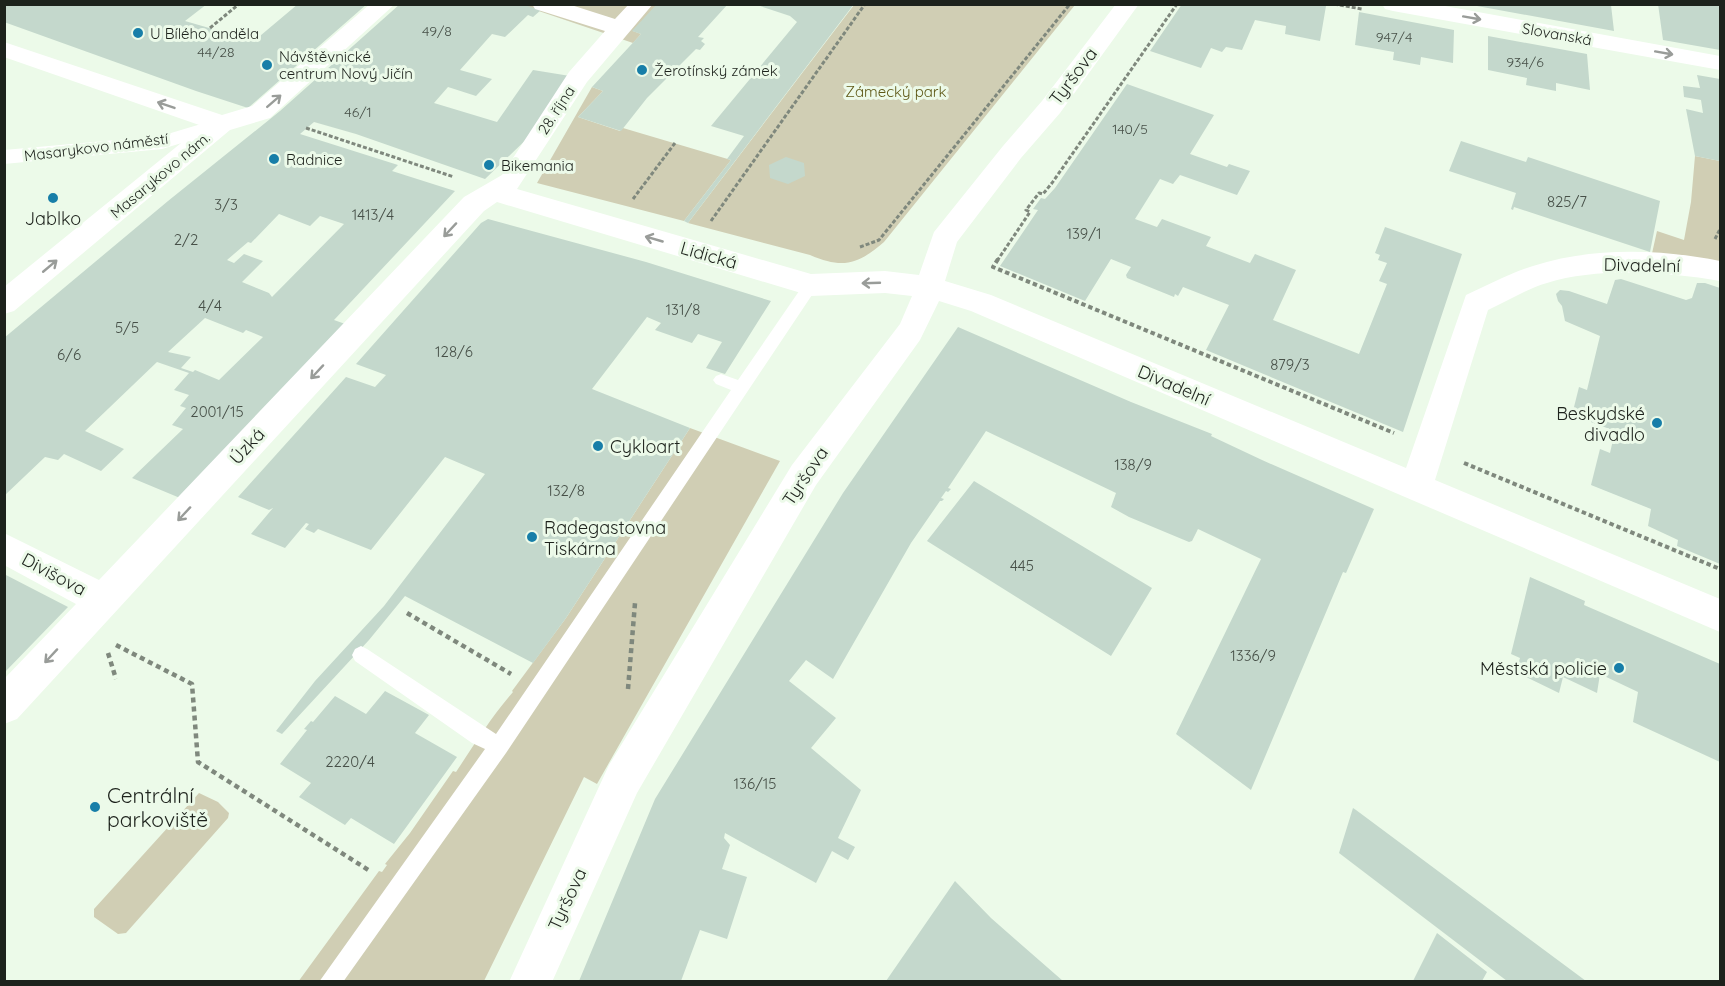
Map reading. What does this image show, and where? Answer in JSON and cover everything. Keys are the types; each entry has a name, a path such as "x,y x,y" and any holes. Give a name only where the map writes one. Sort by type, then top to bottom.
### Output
{"street":[{"path":"221,124 261,112 384,4"},
{"path":"543,4 620,28"},
{"name":"28. října","path":"494,192 511,181 578,77 642,4"},
{"name":"Tyršova","path":"530,981 623,779 804,475 910,332 922,310 944,239 1012,152 1051,107 1128,4"},
{"name":"Slovanská","path":"1393,4 1720,63"},
{"name":"Masarykovo nám.","path":"4,49 221,124"},
{"name":"Masarykovo nám.","path":"4,303 221,124"},
{"name":"Masarykovo náměstí","path":"4,157 162,142 221,124"},
{"name":"Lidická","path":"494,192 811,285 885,282 930,287"},
{"name":"Úzká","path":"4,706 91,632 103,600 474,204 494,192"},
{"name":"Divadelní","path":"1416,487 1476,303 1542,273 1590,264 1700,266 1720,271"},
{"name":"Divadelní","path":"930,287 981,303 1720,616"},
{"name":"Divišova","path":"4,548 103,600"}],"lane":[{"path":"330,981 499,746 811,285"},
{"path":"721,380 742,388"},
{"path":"361,655 479,736 499,746"}],"path":[{"path":"210,28 239,4"},
{"path":"710,222 865,4"},
{"path":"859,248 879,240 1070,4"},
{"path":"1177,4 1052,183 1043,194 1039,193 1026,210 1030,212 993,267 1720,569"},
{"path":"306,128 404,159 494,192"},
{"path":"632,200 675,143"},
{"path":"407,613 520,679 536,692"},
{"path":"91,632 116,680"},
{"path":"91,632 192,684 198,762 397,888"}],"green space":[{"path":"521,5 657,5 633,31 641,34 633,43"},
{"name":"Zámecký park","path":"854,5 1075,5 884,242 866,256 849,262 832,262 688,223"},
{"path":"592,87 603,91 578,117 620,131 623,128 731,160 684,221 537,183"},
{"path":"1695,156 1720,161 1720,265 1691,258 1651,258 1657,231 1684,240 1691,202"},
{"path":"690,428 780,461 597,784 584,777 484,981 298,982 379,871 382,872 387,865 385,864 410,833 453,771 456,772 490,721 566,618"},
{"path":"199,793 218,802 229,813 228,818 126,933 118,934 94,917 94,909"}],"building":[{"path":"4,4 207,4 185,21 254,41 298,4 367,4 248,108 4,22"},
{"path":"400,4 521,4 541,10 533,17 528,15 505,37 492,34 460,70 492,79 476,96 448,87 434,103 497,122 533,70 570,76 534,132 485,179 356,134 314,122 300,134 398,165 392,171 455,191 334,320 348,325 180,498 132,478 183,429 172,425 186,408 180,406 189,395 174,390 189,373 157,362 85,431 124,449 101,471 64,454 58,460 45,457 4,496 4,338 280,111","holes":["279,214 310,226 320,216 344,224 272,297 269,293 242,282 263,261 244,254 234,263 227,260 248,242 251,243","205,318 243,333 246,330 263,337 219,380 195,370 193,372 181,368 191,357 168,352"]},
{"name":"Žerotínský zámek","path":"657,4 728,4 698,37 704,38 701,41 705,44 700,50 696,49 647,98 621,131 578,117 603,91 592,87 641,34 632,31"},
{"name":"Žerotínský zámek","path":"754,4 854,4 688,223 684,221 731,160 727,159 744,136 711,126 797,22 790,16"},
{"path":"1182,4 1320,4 1326,6 1320,41 1285,34 1286,26 1255,20 1242,50 1226,47 1222,52 1211,48 1201,68 1150,51"},
{"path":"1477,4 1611,5 1614,31 1477,6"},
{"path":"1658,4 1720,4 1720,50 1663,40"},
{"path":"1359,12 1454,30 1453,63 1421,57 1420,65 1393,60 1394,52 1355,45"},
{"path":"1488,36 1587,54 1590,90 1556,83 1556,91 1526,85 1527,78 1488,70"},
{"path":"1697,75 1720,79 1720,161 1695,156 1686,109 1703,113 1701,100 1684,97 1683,86 1700,88"},
{"path":"1127,84 1214,115 1190,154 1227,167 1229,164 1250,171 1237,195 1180,175 1173,184 1160,179 1135,219 1157,227 1162,219 1211,237 1206,246 1250,263 1255,254 1296,270 1273,320 1359,354 1387,284 1379,281 1387,263 1378,260 1380,255 1375,253 1385,227 1462,254 1403,432 1206,350 1229,305 1183,287 1178,296 1175,294 1174,297 1127,278 1126,275 1131,267 1111,259 1085,301 1000,266 1038,210 1033,209 1041,198 1045,199 1055,188"},
{"path":"1461,141 1526,162 1528,157 1660,201 1650,252 1514,207 1513,210 1511,209 1516,193 1449,171"},
{"path":"786,157 804,163 805,176 788,184 770,178 769,165"},
{"path":"488,219 646,262 771,301 725,374 706,368 722,342 698,334 692,343 655,330 661,323 647,317 592,389 690,428 566,618 533,663 405,596 369,640 282,734 276,731 315,681 384,606 485,474 445,457 371,550 318,529 314,533 305,529 309,524 306,523 285,548 251,534 273,508 269,510 238,497 346,377 375,387 386,375 356,364 481,223"},
{"name":"Beskydské divadlo","path":"1621,279 1686,300 1692,298 1697,283 1720,288 1720,564 1677,546 1678,540 1648,526 1651,509 1591,485 1600,449 1610,453 1615,431 1572,415 1579,387 1587,390 1600,336 1565,321 1562,306 1556,294 1560,290 1569,291 1607,304 1615,280"},
{"path":"958,327 1131,402 1212,434 1211,436 1262,460 1374,509 1346,573 1343,572 1251,790 1176,734 1261,559 1198,529 1192,541 1189,542 1129,517 1111,507 1116,493 986,431 948,488 951,489 946,491 941,498 944,499 940,501 911,543 833,679 806,660 789,681 836,718 811,748 861,790 838,838 855,847 848,860 832,851 816,883 725,833 724,838 730,845 722,869 747,877 727,939 700,930 681,981 579,981 655,799 843,493"},
{"path":"974,481 1152,588 1111,656 927,541"},
{"path":"4,574 68,607 4,673"},
{"name":"Městská policie","path":"1530,577 1585,601 1584,605 1720,664 1720,762 1633,722 1638,692 1600,674 1597,693 1563,677 1559,693 1516,672 1520,658 1511,654"},
{"path":"385,691 429,715 415,733 457,757 394,844 351,818 345,825 299,797 311,783 280,764 307,730 304,729 335,696 366,714"},
{"path":"1353,808 1586,981 1507,981 1339,853"},
{"path":"955,881 991,918 1063,981 886,981"},
{"path":"1437,933 1487,972 1482,981 1413,981"}],"place":[{"name":"U Bílého anděla","path":"138,33"},
{"name":"Návštěvnické centrum Nový Jičín","path":"267,65"},
{"name":"Žerotínský zámek","path":"642,70"},
{"name":"Radnice","path":"274,159"},
{"name":"Bikemania","path":"489,165"},
{"name":"Jablko","path":"53,198"},
{"name":"Beskydské divadlo","path":"1657,423"},
{"name":"Cykloart","path":"598,446"},
{"name":"Radegastovna Tiskárna","path":"532,537"},
{"name":"Městská policie","path":"1619,668"},
{"name":"Centrální parkoviště","path":"95,807"}]}
